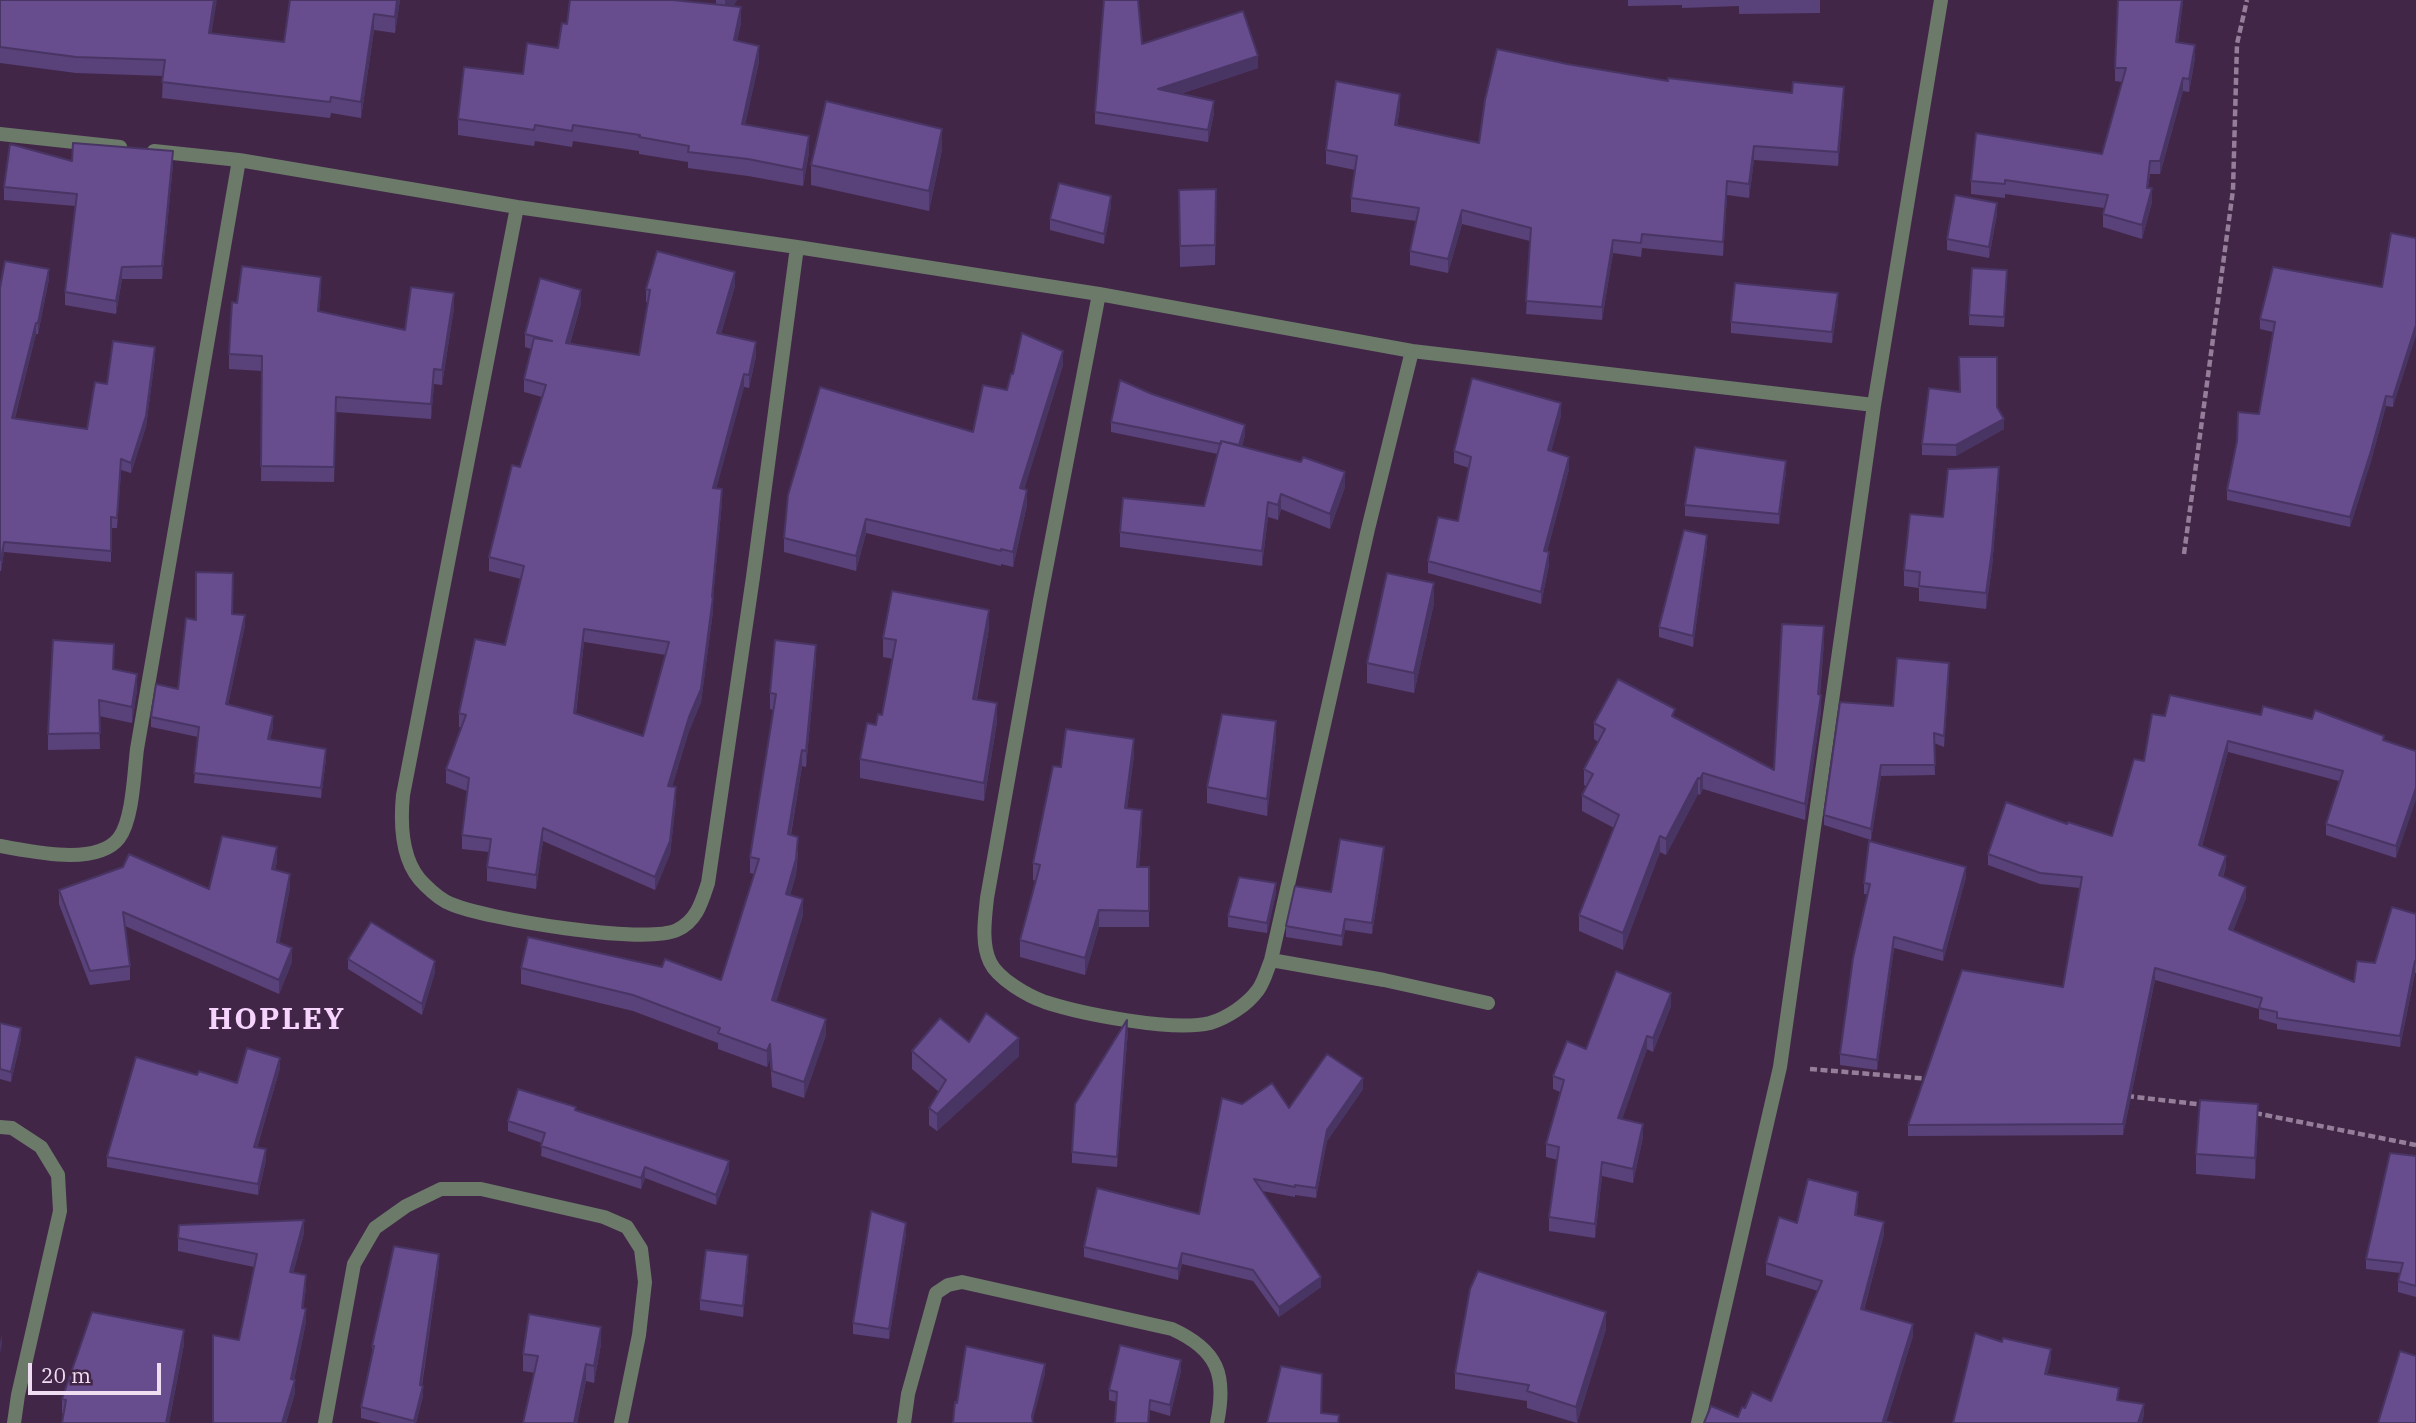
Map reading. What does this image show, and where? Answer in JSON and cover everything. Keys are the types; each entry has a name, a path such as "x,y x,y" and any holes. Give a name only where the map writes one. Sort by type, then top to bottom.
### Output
{"street":[{"path":"1698,1423 1780,1067 1874,405 1941,0"},
{"path":"0,134 239,160 517,207 1099,294 1412,351 1874,405"},
{"path":"0,846 52,856 103,849 119,838 128,814 136,749 239,160"},
{"path":"517,207 400,820 406,855 423,884 449,904 489,916 648,936 678,930 699,912 705,892 753,577 797,247"},
{"path":"1099,294 1040,600 987,898 984,932 990,962 1008,983 1044,1002 1106,1016 1177,1026 1210,1023 1236,1011 1258,990 1271,960 1368,529 1412,351"},
{"path":"1271,960 1384,980 1488,1003"},
{"path":"0,1127 12,1129 41,1147 58,1175 60,1211 14,1423"},
{"path":"326,1423 354,1264 375,1227 406,1206 441,1189 481,1189 604,1217 627,1227 641,1249 645,1282 639,1335 621,1423"},
{"path":"904,1423 908,1394 936,1293 948,1285 962,1282 1172,1329 1193,1338 1213,1360 1222,1383 1217,1423"}],"path":[{"path":"2185,554 2232,190 2237,44 2246,0"},
{"path":"1780,1067 1940,1079"},
{"path":"2122,1096 2207,1105"},
{"path":"2244,1111 2416,1144"}],"building":[{"path":"0,0 214,0 209,33 284,42 290,0 397,0 395,17 374,14 361,102 331,97 330,102 162,82 165,60 76,57 0,47"},
{"path":"570,0 673,0 741,7 734,40 759,46 742,124 809,136 803,170 748,159 688,152 689,146 573,125 572,131 535,125 534,130 458,119 464,67 523,74 527,43 558,48 562,23 567,24"},
{"path":"1104,0 1138,0 1142,44 1243,11 1258,56 1158,89 1214,101 1208,130 1095,112"},
{"path":"2118,0 2182,0 2176,42 2195,45 2189,79 2183,78 2160,161 2150,161 2147,188 2152,188 2142,225 2103,214 2108,195 2005,180 2005,184 1971,181 1976,133 2102,154 2126,68 2115,68"},
{"path":"1497,49 1668,81 1668,78 1792,93 1793,82 1844,87 1838,152 1754,146 1749,184 1727,181 1723,242 1642,234 1641,243 1613,240 1602,307 1526,301 1531,228 1462,210 1448,259 1410,251 1419,208 1351,198 1357,156 1326,150 1336,81 1400,94 1395,125 1479,143 1485,100"},
{"path":"826,101 942,129 929,191 811,165"},
{"path":"73,143 173,151 162,266 122,267 116,301 65,292 77,194 4,187 10,144 72,161"},
{"path":"1059,183 1111,196 1104,234 1050,219"},
{"path":"1216,189 1215,245 1180,246 1179,190"},
{"path":"1955,195 1997,203 1989,247 1947,239"},
{"path":"2391,233 2416,238 2416,325 2393,397 2386,396 2350,517 2227,490 2237,441 2238,412 2259,414 2275,322 2260,319 2273,267 2382,287"},
{"path":"657,251 735,272 717,333 756,342 749,375 744,374 713,488 722,489 713,597 701,689 689,717 668,786 676,787 670,841 655,877 543,828 536,875 487,867 491,839 462,835 469,778 446,769 466,715 459,713 475,639 505,645 524,566 489,557 512,465 520,467 546,385 524,379 534,338 552,341 525,334 540,278 581,290 566,343 639,355 650,290 646,289","holes":["584,629 669,642 643,736 574,713"]},
{"path":"5,261 49,269 38,323 12,418 87,429 95,382 107,384 113,341 155,347 146,416 131,463 121,459 117,518 111,517 111,551 4,542 0,560 0,288"},
{"path":"242,266 321,277 318,311 405,330 411,287 454,293 442,370 434,369 431,404 336,397 334,467 261,466 262,356 229,354 232,302 237,303"},
{"path":"1972,268 2007,270 2004,317 1969,315"},
{"path":"1735,283 1838,293 1832,332 1731,322"},
{"path":"1022,333 1063,351 1020,488 1027,490 1013,552 866,519 856,556 784,538 788,495 820,387 973,432 983,385 1007,390"},
{"path":"1959,357 1997,357 1997,407 2004,419 1956,445 1922,444 1929,388 1960,392"},
{"path":"1472,378 1561,403 1548,450 1569,457 1544,551 1549,552 1541,592 1428,561 1438,517 1458,521 1471,457 1454,451"},
{"path":"1120,380 1152,394 1245,425 1239,445 1221,441 1221,444 1111,422"},
{"path":"1221,441 1301,462 1303,457 1345,472 1330,514 1281,494 1278,505 1268,502 1262,551 1120,532 1123,498 1204,506"},
{"path":"1695,447 1786,461 1779,514 1685,505"},
{"path":"1999,467 1986,593 1919,586 1920,572 1904,570 1910,514 1943,517 1948,469"},
{"path":"1684,530 1707,535 1693,636 1659,627"},
{"path":"196,572 233,573 232,614 245,615 226,704 273,716 268,739 326,749 321,788 194,773 199,727 151,717 156,684 178,689 186,618 196,620"},
{"path":"1387,573 1434,583 1414,673 1367,663"},
{"path":"892,591 989,610 973,699 997,703 984,783 860,759 867,723 876,725 878,714 882,715 896,640 883,638"},
{"path":"1782,624 1824,626 1818,694 1821,695 1805,804 1703,773 1666,839 1660,836 1623,933 1579,915 1619,815 1582,795 1593,774 1584,769 1605,729 1594,723 1618,679 1675,709 1672,716 1774,770"},
{"path":"53,640 114,644 113,669 137,674 132,707 99,700 100,733 48,734"},
{"path":"775,640 816,645 806,751 802,750 788,834 798,837 796,859 786,894 803,899 772,1000 826,1019 804,1082 772,1071 770,1044 767,1051 718,1033 720,1028 633,995 521,968 528,937 662,967 665,959 721,980 759,859 750,857 776,694 770,693"},
{"path":"1897,658 1949,663 1944,736 1934,733 1935,765 1881,765 1871,829 1824,815 1840,702 1893,706"},
{"path":"2170,695 2261,715 2263,706 2312,719 2315,710 2384,736 2383,740 2416,751 2416,788 2396,846 2326,824 2343,771 2228,741 2199,845 2226,856 2219,875 2246,887 2229,929 2354,982 2357,961 2375,963 2392,907 2416,914 2416,961 2400,1036 2277,1018 2277,1012 2259,1008 2262,998 2155,968 2123,1124 1908,1125 1962,970 2063,987 2082,877 2040,873 1988,854 2006,802 2067,824 2068,822 2112,836 2134,759 2144,761 2152,714 2165,716"},
{"path":"1222,714 1276,721 1267,799 1207,787"},
{"path":"1066,729 1134,739 1125,808 1142,810 1137,867 1149,867 1149,911 1099,910 1085,958 1020,940 1040,865 1033,863 1053,766 1061,767"},
{"path":"222,836 277,847 272,869 290,874 277,942 292,948 279,980 123,912 130,966 90,971 59,890 123,867 129,854 209,889"},
{"path":"1340,839 1384,847 1372,923 1345,919 1342,936 1286,926 1295,886 1331,892"},
{"path":"1869,841 1966,867 1943,951 1894,937 1877,1060 1840,1054 1853,958 1870,884 1864,883"},
{"path":"1239,877 1276,883 1267,923 1228,916"},
{"path":"371,922 435,961 422,1004 348,959"},
{"path":"1616,971 1671,993 1653,1038 1647,1036 1618,1118 1643,1124 1633,1169 1602,1162 1595,1224 1549,1217 1559,1147 1546,1144 1564,1080 1553,1076 1567,1041 1586,1049"},
{"path":"986,1013 1019,1038 937,1114 929,1108 946,1080 912,1051 940,1018 969,1042"},
{"path":"1127,1020 1117,1157 1072,1152 1075,1104"},
{"path":"0,1023 21,1028 11,1072 0,1069"},
{"path":"247,1048 280,1058 254,1147 266,1149 258,1184 107,1157 136,1057 197,1075 199,1071 237,1083"},
{"path":"1327,1054 1363,1078 1327,1130 1316,1188 1254,1179 1321,1277 1279,1307 1253,1270 1182,1253 1178,1269 1084,1247 1097,1188 1199,1214 1222,1098 1242,1104 1272,1083 1289,1108"},
{"path":"518,1089 729,1161 716,1195 645,1167 641,1178 541,1146 545,1133 508,1121"},
{"path":"2200,1100 2258,1104 2255,1158 2196,1154"},
{"path":"2390,1153 2416,1156 2416,1286 2398,1281 2403,1263 2366,1259"},
{"path":"1808,1179 1858,1192 1855,1215 1884,1222 1861,1309 1913,1324 1883,1421 1892,1423 1704,1423 1711,1406 1738,1417 1752,1392 1771,1401 1822,1281 1766,1263 1779,1217 1797,1223"},
{"path":"871,1211 906,1223 889,1329 853,1323"},
{"path":"304,1220 290,1272 306,1275 302,1308 306,1309 291,1379 295,1380 282,1423 213,1423 213,1335 239,1340 257,1254 178,1238 179,1225"},
{"path":"394,1246 439,1254 420,1385 423,1386 414,1421 361,1407"},
{"path":"706,1250 748,1255 743,1306 700,1300"},
{"path":"1478,1271 1606,1312 1576,1407 1527,1391 1529,1385 1455,1373 1470,1289"},
{"path":"92,1312 184,1330 166,1423 62,1423 66,1400 62,1399"},
{"path":"529,1314 601,1327 594,1366 586,1364 574,1423 523,1423 538,1356 523,1354"},
{"path":"1975,1333 2002,1342 2003,1338 2051,1349 2045,1374 2119,1388 2117,1400 2144,1404 2138,1423 1953,1423"},
{"path":"1120,1345 1181,1360 1170,1405 1150,1400 1148,1423 1115,1423 1117,1392 1109,1390"},
{"path":"966,1346 1045,1364 1032,1416 1033,1423 953,1423"},
{"path":"2400,1351 2416,1356 2416,1423 2378,1423"},
{"path":"1281,1366 1322,1374 1321,1413 1339,1415 1338,1423 1267,1423"}],"district":[{"name":"HOPLEY","path":"277,1020"}]}
